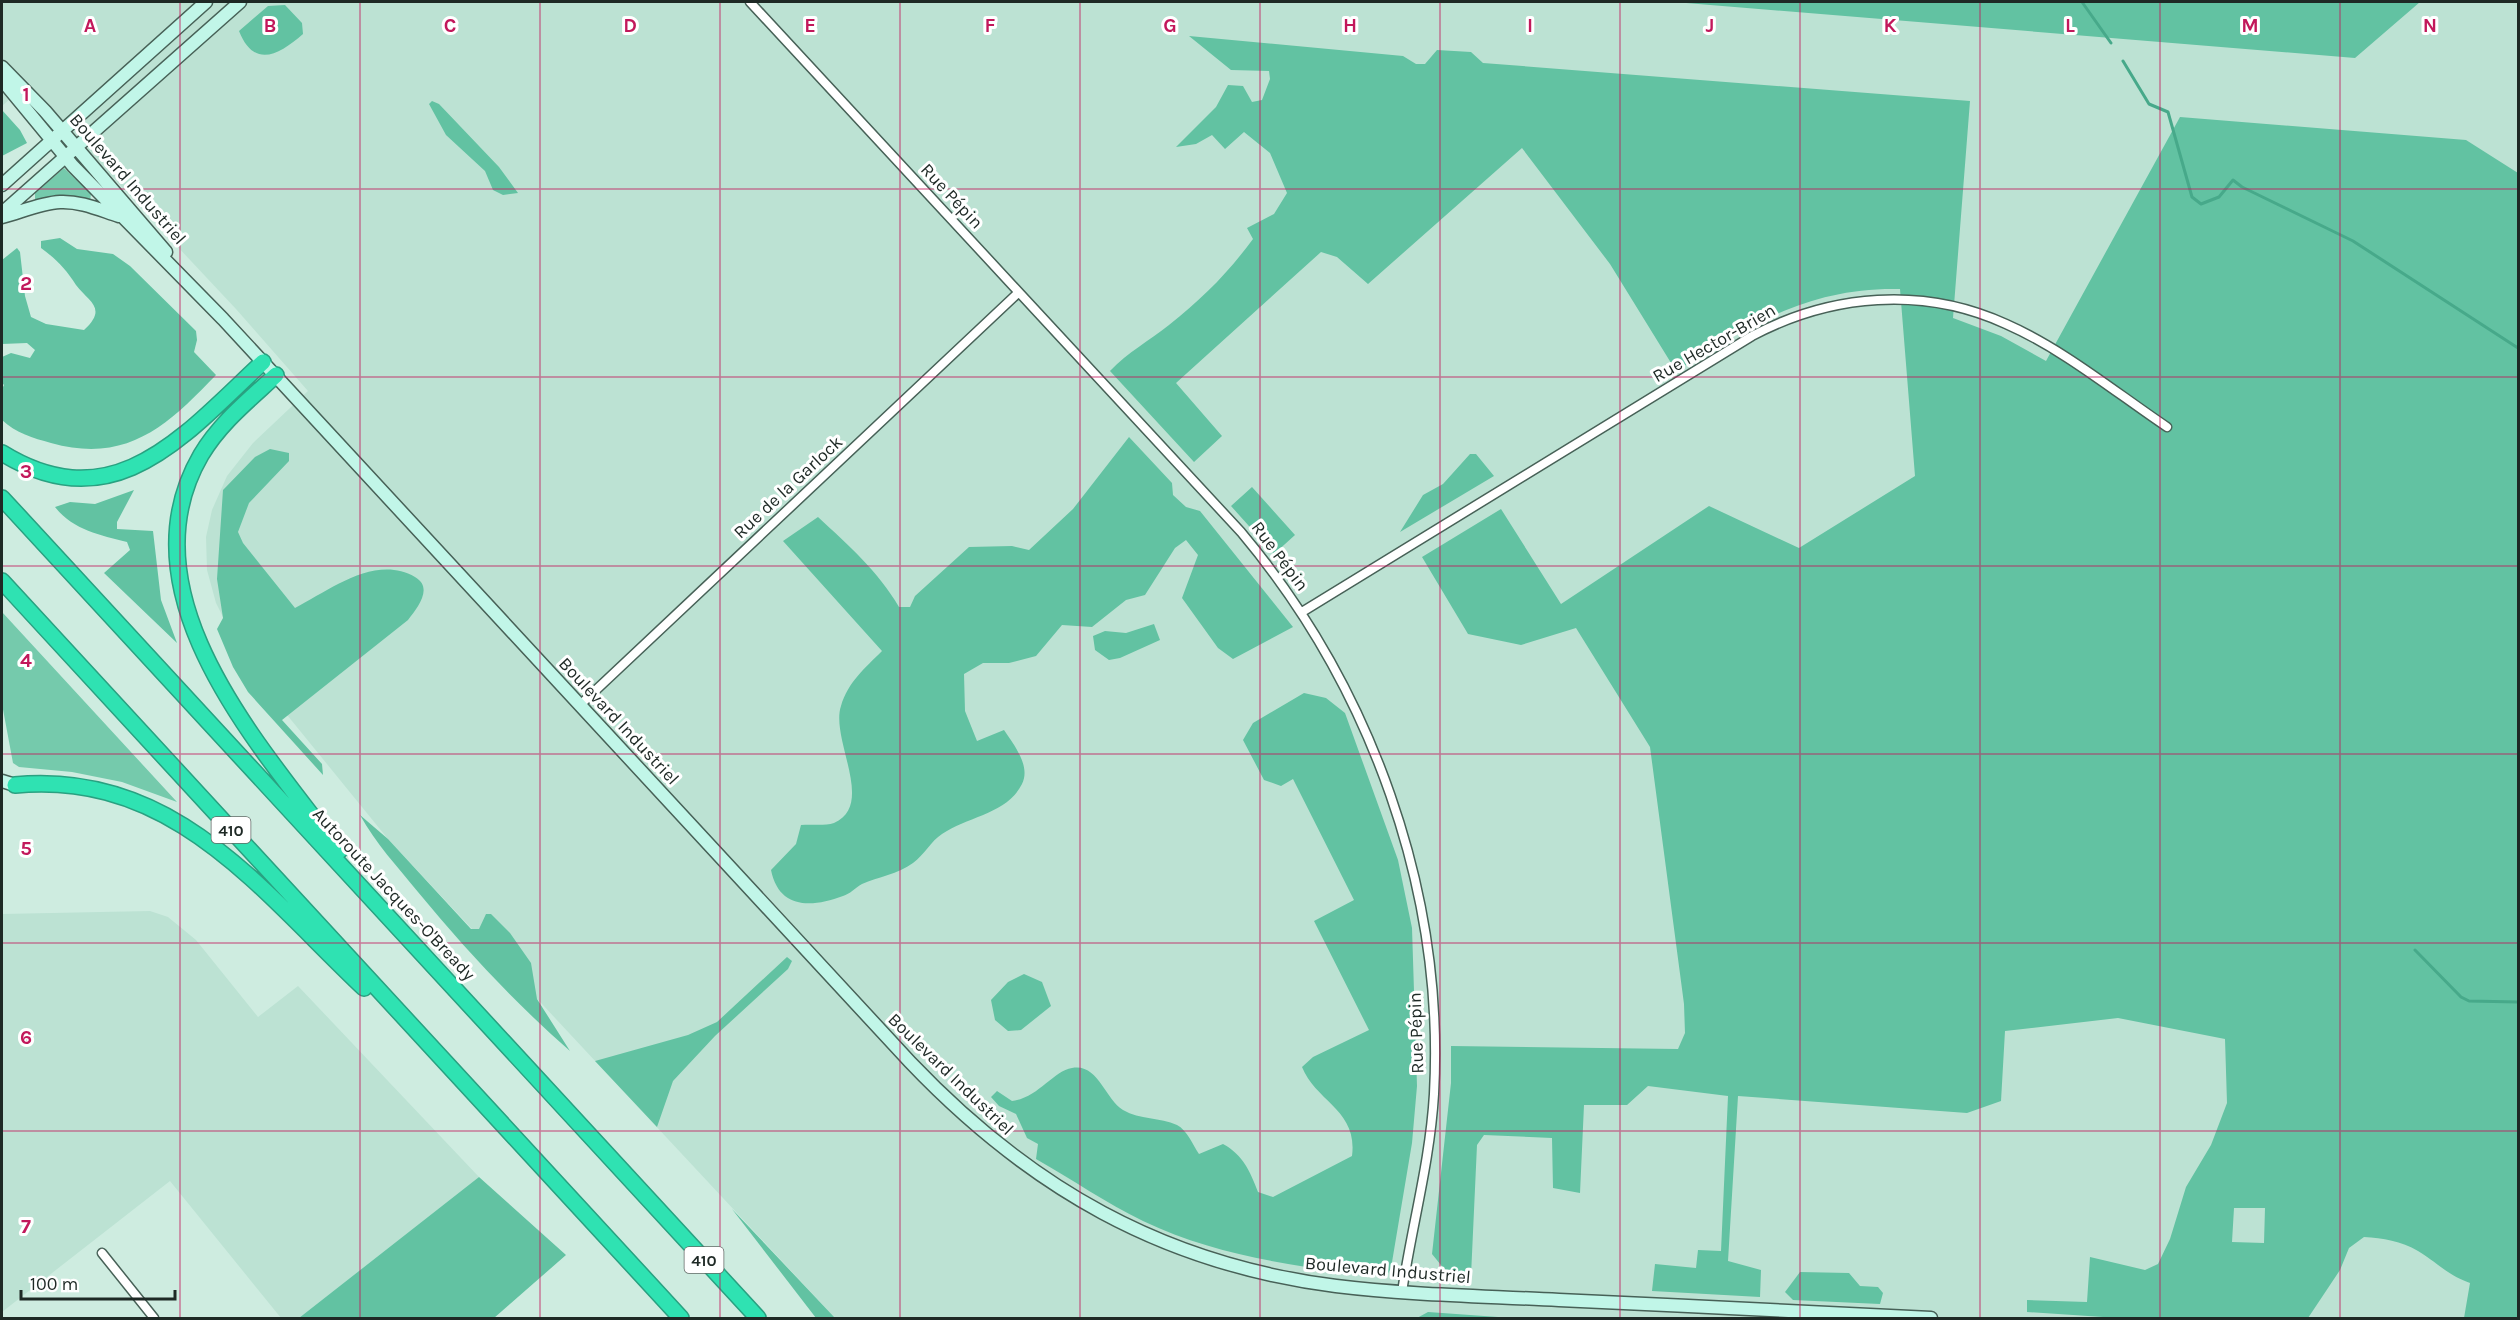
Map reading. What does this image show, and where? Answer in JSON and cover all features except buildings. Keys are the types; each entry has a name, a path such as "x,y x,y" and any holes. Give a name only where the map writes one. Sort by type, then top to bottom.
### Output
{"highway":[{"path":"2,453 30,468 62,476 90,477 126,471 166,450 263,362"},
{"path":"276,375 217,432 191,475 182,503 178,530 178,562 184,594 196,634 222,688 271,759 388,916"},
{"name":"Autoroute Jacques-O'Bready","path":"2,498 758,1318"},
{"name":"410","path":"2,581 681,1318"},
{"path":"6,784 61,784 101,791 151,808 198,834 233,861 460,1079"}],"street":[{"path":"2,185 206,2"},
{"path":"2,215 240,2"},
{"name":"Rue Pépin","path":"750,2 1226,515 1272,570 1302,612 1346,691 1383,773 1415,879 1428,950 1434,1035 1432,1114 1424,1184 1402,1292"},
{"name":"Boulevard Industriel","path":"2,67 62,130 223,319"},
{"name":"Boulevard Industriel","path":"2,80 66,157 120,216 276,375 917,1070 980,1131 1056,1186 1111,1217 1206,1257 1285,1278 1334,1286 1402,1292 1931,1318"},
{"path":"2,215 59,202 81,204 120,216"},
{"name":"Rue de la Garlock","path":"580,705 1018,293"},
{"name":"Rue Hector-Brien","path":"1302,612 1752,336 1791,317 1835,304 1874,300 1912,300 1951,305 1988,316 2045,345 2167,427"},
{"path":"102,1253 154,1318"}],"shaded area":[{"path":"2,2 2518,2 2518,1318 835,1318 388,839 248,667 216,603 207,570 206,537 212,510 227,476 253,443 308,391 236,309 26,85 2,106"},
{"path":"150,911 168,917 196,940 258,1017 298,986 479,1177 299,1318 281,1318 170,1181 2,1312 2,914"}],"green space":[{"path":"1674,2 2420,2 2355,58"},
{"path":"285,5 302,23 303,34 285,48 268,55 252,50 245,43 239,31 268,6"},
{"path":"1189,36 1403,56 1416,64 1425,64 1437,50 1471,52 1483,63 1970,101 1953,318 2001,336 2046,361 2180,117 2466,140 2518,173 2518,1318 2464,1318 2470,1283 2405,1245 2385,1239 2364,1237 2349,1248 2340,1270 2308,1318 2118,1318 2027,1312 2027,1300 2087,1302 2090,1257 2145,1270 2158,1264 2170,1239 2186,1187 2211,1145 2227,1103 2225,1039 2118,1018 2005,1031 2001,1101 1967,1113 1738,1096 1728,1261 1761,1270 1760,1297 1652,1291 1655,1264 1696,1268 1698,1250 1721,1251 1728,1096 1648,1086 1627,1105 1584,1105 1580,1193 1553,1188 1552,1138 1484,1135 1477,1145 1471,1276 1449,1275 1432,1254 1451,1083 1451,1046 1678,1049 1685,1033 1684,1004 1650,747 1576,628 1521,645 1468,634 1422,557 1501,509 1561,604 1709,506 1799,548 1915,476 1900,289 1837,294 1808,302 1756,324 1676,371 1610,264 1522,148 1368,284 1337,257 1321,252 1176,383 1222,436 1194,462 1110,371 1181,315 1214,285 1253,239 1247,228 1274,214 1287,193 1270,153 1244,132 1225,149 1212,135 1196,144 1176,147 1216,107 1228,85 1243,86 1252,102 1262,100 1270,79 1269,71 1231,70","holes":["2234,1208 2265,1208 2264,1243 2232,1242"]},
{"path":"432,101 439,104 499,167 518,193 503,195 493,190 485,171 446,135 429,104"},
{"path":"2,110 20,130 27,143 2,156"},
{"path":"64,168 91,194 90,201 35,199 35,193"},
{"path":"60,238 77,249 113,254 130,266 196,331 197,340 194,352 216,375 162,424 144,436 124,444 102,448 78,448 51,443 19,432 2,420 4,385 2,383 2,357 11,353 30,358 35,350 27,343 2,344 2,260 17,248 20,252 25,296 31,317 46,324 84,330 95,316 91,301 60,265 41,248 41,241"},
{"path":"1129,437 1172,483 1173,495 1186,507 1200,511 1293,627 1233,659 1218,648 1182,598 1198,555 1186,540 1175,548 1145,595 1126,600 1092,627 1062,625 1036,656 1009,663 983,663 964,674 965,711 977,741 1004,730 1023,763 1022,784 1007,802 942,834 907,867 862,884 846,895 831,900 808,903 789,899 775,883 771,870 796,844 801,825 830,824 846,814 851,802 852,787 841,736 839,720 841,706 853,683 882,651 783,541 818,517 872,570 899,607 910,607 915,596 969,547 1012,546 1029,550 1073,509"},
{"path":"270,449 289,453 289,461 249,503 238,532 243,543 295,608 353,577 384,570 400,571 415,577 421,582 424,592 416,610 408,620 282,720 322,764 323,775 248,692 233,667 217,629 223,618 217,579 223,490 255,457"},
{"path":"1470,454 1476,454 1494,476 1400,532 1423,495 1443,484"},
{"path":"1252,487 1295,535 1274,554 1231,506"},
{"path":"134,490 117,522 117,529 153,531 161,600 177,643 104,573 130,550 127,542 97,534 79,526 62,515 55,507 70,502 95,504"},
{"path":"2,612 177,802 122,782 72,772 19,767 13,763 2,704"},
{"path":"1154,624 1160,640 1120,658 1109,660 1095,650 1093,636 1105,631 1126,633"},
{"path":"1304,693 1326,698 1345,713 1398,860 1412,928 1417,1086 1412,1143 1391,1268 1387,1275 1374,1276 1256,1258 1199,1243 1143,1221 1036,1159 1038,1144 1027,1138 1016,1114 999,1106 991,1097 997,1091 1012,1101 1021,1099 1065,1070 1081,1068 1095,1076 1123,1110 1181,1127 1199,1154 1223,1144 1230,1148 1245,1164 1258,1192 1273,1197 1352,1156 1352,1140 1343,1117 1308,1079 1302,1067 1313,1057 1369,1030 1314,921 1354,900 1293,779 1281,786 1264,780 1243,740 1253,723"},
{"path":"360,815 388,839 471,929 479,929 486,914 491,914 510,933 531,963 537,999 570,1051 510,994 454,934 387,855"},
{"path":"787,957 792,961 788,969 715,1036 673,1081 657,1127 595,1061 688,1035 717,1022"},
{"path":"1024,974 1042,982 1051,1006 1021,1030 1008,1031 995,1020 991,1000 1008,982"},
{"path":"479,1177 566,1255 494,1318 299,1318"},
{"path":"732,1209 835,1318 816,1318"},
{"path":"1800,1272 1849,1273 1860,1286 1878,1287 1883,1293 1880,1304 1793,1300 1785,1292"},
{"path":"1428,1312 1512,1318 1417,1318"}],"waterway":[{"path":"2082,2 2111,43"},
{"path":"2123,61 2149,104 2168,112 2192,197 2201,204 2219,197 2233,180 2242,187 2353,241 2518,348"},
{"path":"2415,950 2461,997 2469,1001 2518,1002"}]}
